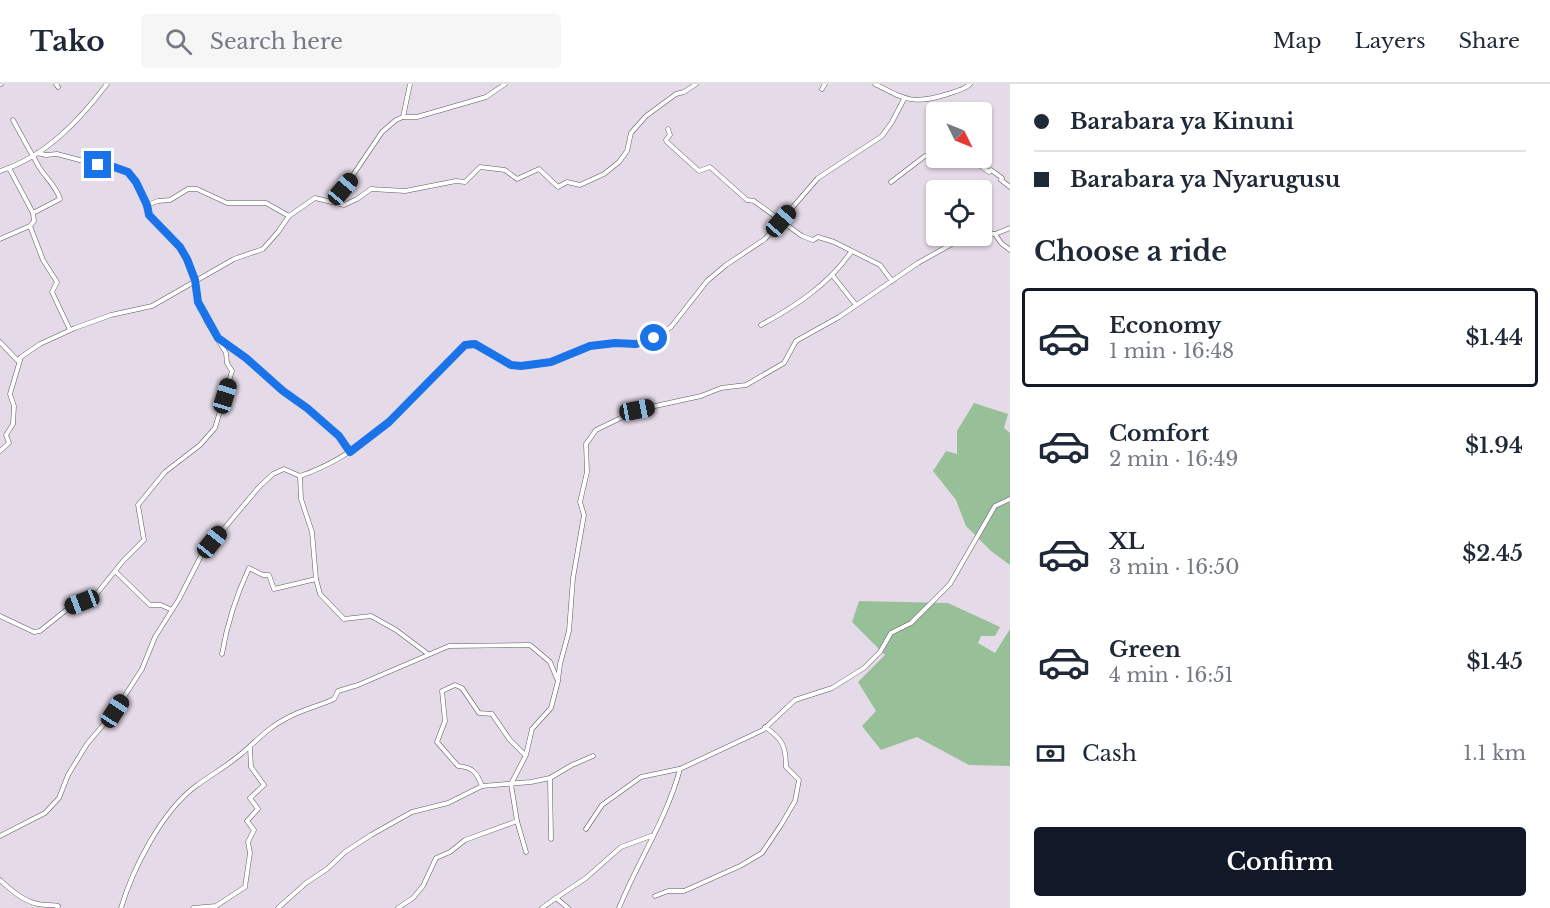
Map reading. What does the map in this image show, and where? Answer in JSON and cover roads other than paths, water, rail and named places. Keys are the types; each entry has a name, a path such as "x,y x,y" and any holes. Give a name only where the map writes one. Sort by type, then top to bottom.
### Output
{"street":[{"path":"0,171 35,154 55,141 76,121 107,84"},
{"path":"403,117 410,84"},
{"path":"332,202 382,132 396,120 403,117 417,117 486,97 505,84"},
{"path":"0,342 18,361 40,344 69,330 111,315 152,306 234,259 263,249 289,216 315,198 346,204 371,189 384,188 394,192 456,181 465,182 480,167 505,170 517,179 539,169 558,187 567,182 580,185 604,174 619,162 627,151 632,133 646,116 670,97 696,84"},
{"path":"822,89 825,84"},
{"path":"874,84 904,99 929,100 961,90 970,84"},
{"path":"0,836 45,813 59,798 68,775 87,744 115,711 142,669 155,637 201,556 260,487 279,470 284,469 300,476 350,452 380,430 465,345 470,343 511,365 521,366 551,362 590,346 615,343 636,344 654,338 671,327 707,281 726,265 765,239 818,178 882,136 904,99"},
{"path":"13,120 35,154 39,167 55,187 60,199 33,213"},
{"path":"668,129 670,135 667,142 699,171 710,167 747,200 754,201 802,236 813,240 818,237 825,238 880,265 892,281"},
{"path":"0,616 34,632 40,631 70,607 94,597 123,561 144,540 138,505 165,472 200,445 215,428 232,371 227,363 226,352 198,302 195,280 180,247 154,223 140,190 128,172 57,154 35,154"},
{"path":"891,182 926,156"},
{"path":"0,239 30,226 34,221 33,213 9,168"},
{"path":"983,168 989,172 992,170 1010,187"},
{"path":"147,205 170,200 189,189 196,189 227,203 266,203 289,216"},
{"path":"30,226 43,260 57,282 51,292 69,330"},
{"path":"992,234 1010,228"},
{"path":"995,234 1010,250"},
{"path":"526,852 517,822 512,784 526,755 532,729 551,708 569,631 573,578 584,515 580,502 587,472 586,444 596,430 637,410 701,396 721,388 746,385 784,363 796,341 948,246"},
{"path":"761,325 784,313 833,276 852,252"},
{"path":"833,276 856,305"},
{"path":"218,338 307,408 339,436 350,452"},
{"path":"0,452 9,443 6,435 13,424 15,406 10,394 21,357"},
{"path":"300,476 301,499 312,532 316,579 320,594 344,619 371,616 396,630 428,654"},
{"path":"586,829 602,805 641,777 680,769 765,727 795,700 832,688 864,668 880,652 891,633 911,623 950,584 995,506 1010,499"},
{"path":"222,654 226,627 234,609 237,593 249,568 263,575 269,575 274,589 316,579"},
{"path":"116,572 150,605 161,605 172,610"},
{"path":"121,908 136,865 167,816 195,787 250,747 267,729 289,717 334,699 338,691 358,685 449,646 530,645 550,663 558,681"},
{"path":"482,786 476,772 467,766 458,766 437,742 445,721 442,691 455,685 462,688 479,713 492,714 510,740 526,755"},
{"path":"656,896 668,891 684,891 740,866 762,853 782,825 795,801 798,780 786,767 786,751 777,735 765,727"},
{"path":"193,908 216,906 245,887 250,853 248,842 254,830 248,820 258,809 250,798 264,785 251,767 250,747"},
{"path":"278,908 306,883 371,835 412,812 448,803 482,786 550,778 593,756"},
{"path":"620,908 630,881 673,793 680,769"},
{"path":"550,778 551,839"},
{"path":"398,908 414,898 436,858 450,852 465,840 517,822"},
{"path":"542,908 586,878 621,847 654,833"},
{"path":"0,880 22,898 41,905 54,904 58,906 57,908"},
{"path":"556,898 568,908"}]}
